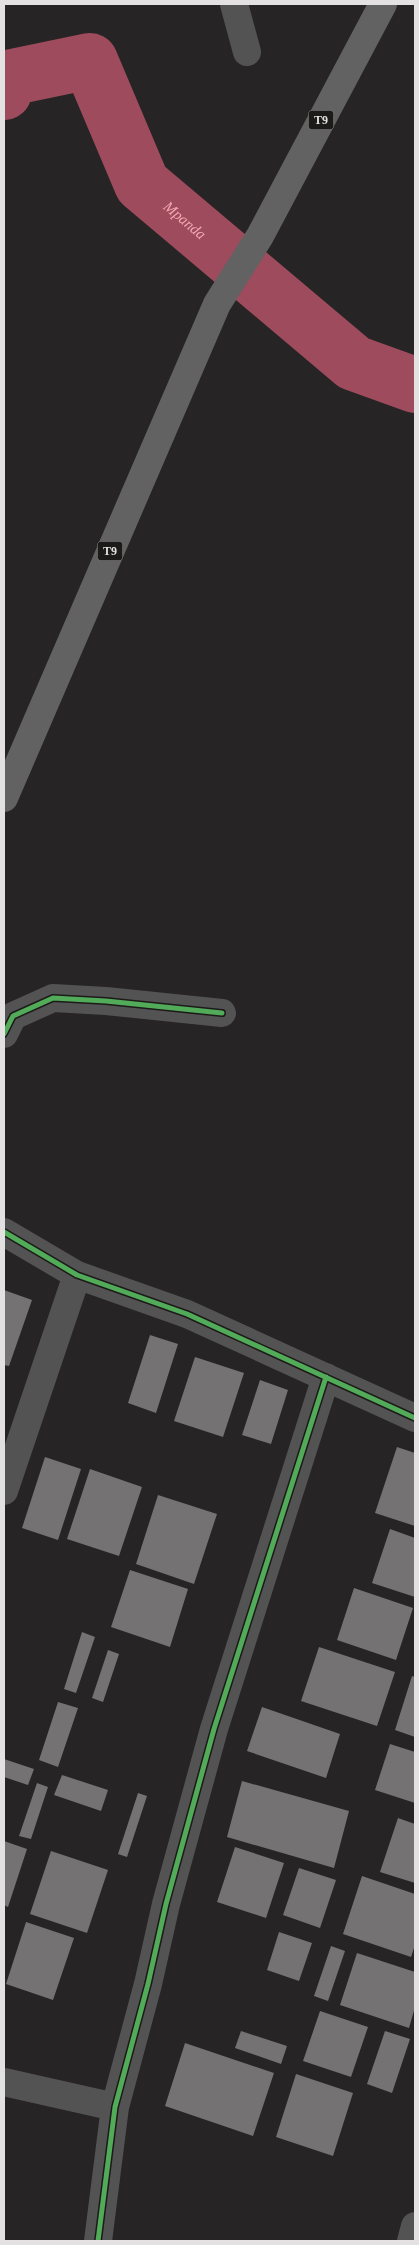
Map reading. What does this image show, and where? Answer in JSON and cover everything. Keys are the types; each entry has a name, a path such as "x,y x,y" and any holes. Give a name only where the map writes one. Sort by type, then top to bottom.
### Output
{"highway":[{"name":"T9","path":"4,798 217,304 260,236 383,4"}],"street":[{"path":"234,4 247,52"},
{"path":"4,1034 13,1016 53,998 106,1001 222,1013"},
{"path":"4,1232 77,1275 187,1314 415,1418"},
{"path":"4,1491 77,1275"},
{"path":"98,2241 116,2107 148,1984 166,1904 214,1729 326,1378"},
{"path":"4,2082 116,2107"},
{"path":"411,2241 415,2226"}],"building":[{"path":"4,1290 32,1300 9,1366 4,1365"},
{"path":"150,1335 178,1344 156,1413 128,1403"},
{"path":"195,1357 244,1373 223,1437 174,1421"},
{"path":"260,1380 288,1390 271,1444 242,1435"},
{"path":"397,1447 415,1453 415,1526 375,1513"},
{"path":"45,1457 81,1469 58,1540 22,1528"},
{"path":"90,1469 142,1487 119,1556 67,1539"},
{"path":"158,1495 217,1514 194,1584 136,1564"},
{"path":"390,1529 415,1538 415,1597 372,1583"},
{"path":"130,1570 188,1589 170,1647 111,1627"},
{"path":"354,1588 413,1608 396,1660 337,1640"},
{"path":"82,1632 95,1637 76,1693 64,1689"},
{"path":"319,1647 395,1672 377,1726 301,1701"},
{"path":"108,1650 119,1654 103,1702 92,1698"},
{"path":"412,1676 415,1677 415,1737 395,1730"},
{"path":"58,1702 78,1708 58,1767 39,1760"},
{"path":"262,1707 340,1734 326,1778 247,1751"},
{"path":"390,1744 415,1752 415,1803 375,1790"},
{"path":"4,1759 34,1769 28,1785 4,1777"},
{"path":"62,1775 108,1790 101,1811 54,1795"},
{"path":"242,1781 349,1811 334,1868 227,1837"},
{"path":"37,1783 48,1787 31,1839 19,1836"},
{"path":"138,1793 147,1796 127,1857 118,1854"},
{"path":"398,1818 415,1824 415,1883 380,1872"},
{"path":"4,1841 27,1849 8,1907 4,1905"},
{"path":"235,1847 284,1863 266,1918 217,1902"},
{"path":"51,1851 108,1870 87,1933 30,1914"},
{"path":"299,1868 336,1880 320,1928 283,1915"},
{"path":"362,1876 415,1894 415,1945 411,1957 343,1934"},
{"path":"26,1922 74,1938 53,2000 6,1984"},
{"path":"279,1932 312,1943 299,1981 267,1970"},
{"path":"331,1946 345,1951 328,2001 314,1996"},
{"path":"357,1953 415,1972 415,2007 409,2028 340,2005"},
{"path":"320,2011 368,2027 351,2077 303,2061"},
{"path":"241,2031 287,2046 281,2064 235,2048"},
{"path":"385,2031 410,2039 392,2093 367,2084"},
{"path":"185,2043 274,2073 253,2136 165,2106"},
{"path":"296,2074 353,2093 333,2156 276,2137"}],"waterway":[{"name":"Mpanda","path":"4,92 8,78 90,61 142,184 354,363 415,385"}],"cycle path":[{"path":"4,1034 13,1016 53,998 106,1001 222,1013"},
{"path":"4,1232 77,1275 187,1314 415,1418"},
{"path":"98,2241 115,2107 148,1984 166,1904 214,1729 326,1377"}]}
